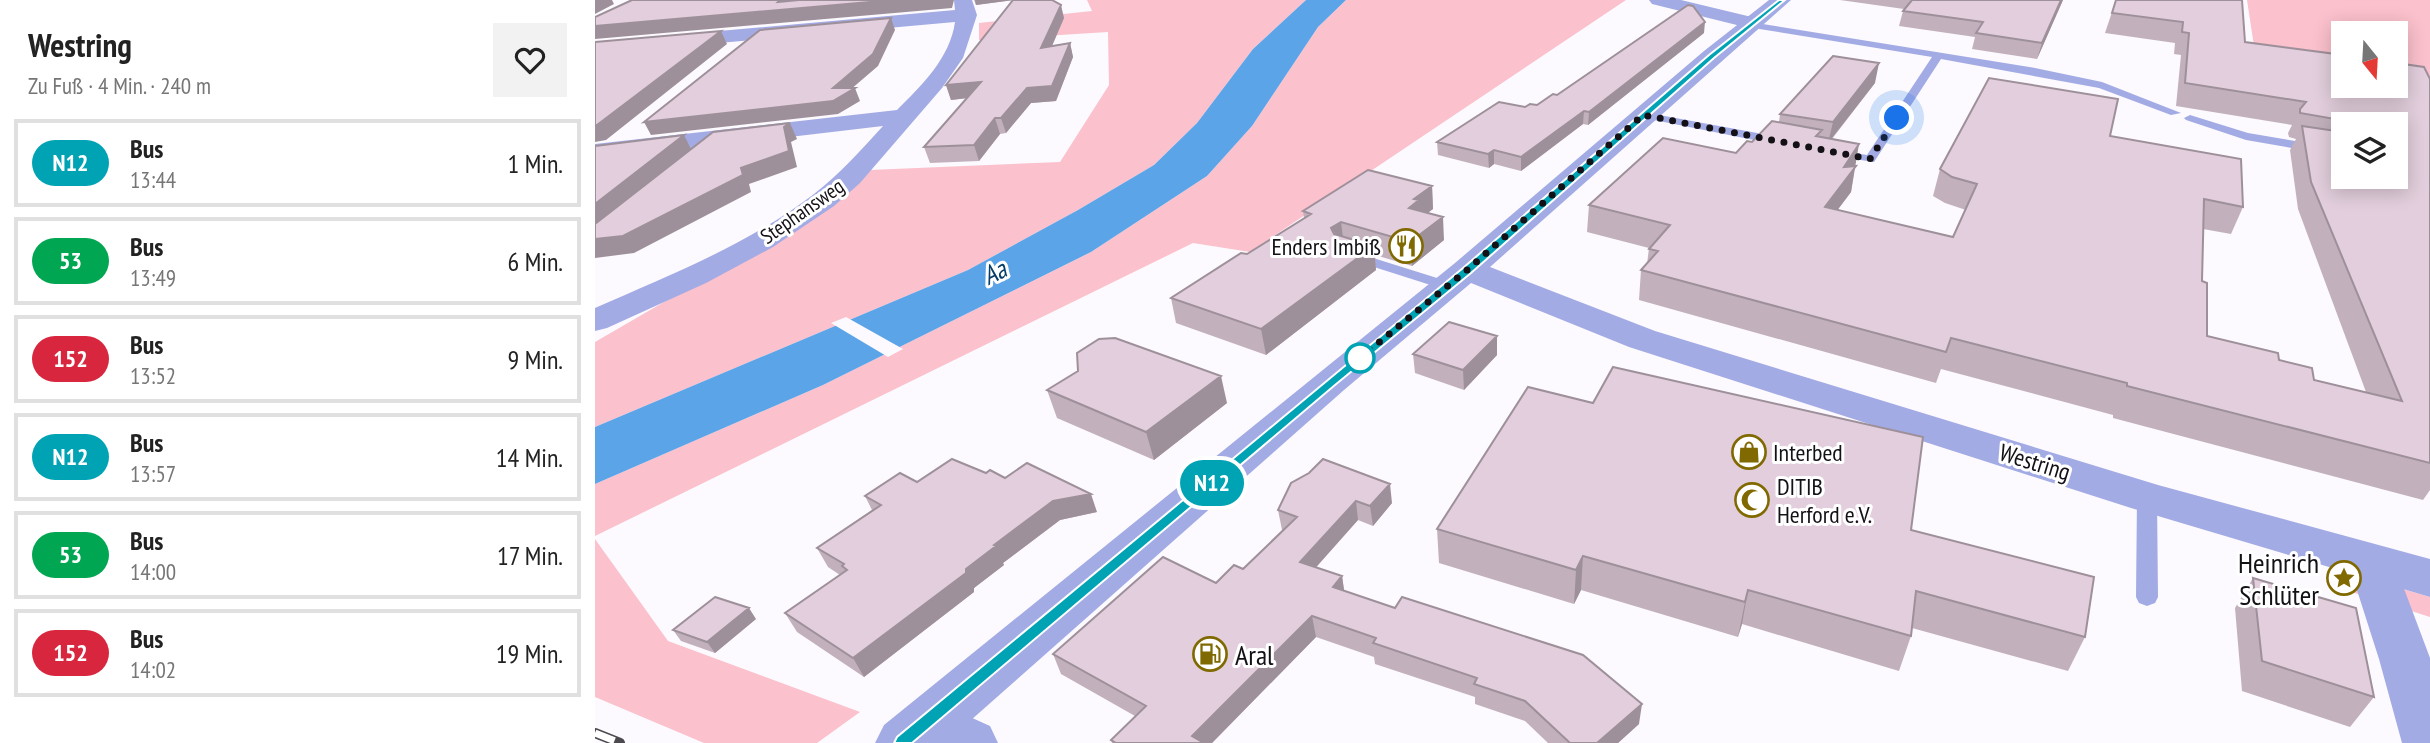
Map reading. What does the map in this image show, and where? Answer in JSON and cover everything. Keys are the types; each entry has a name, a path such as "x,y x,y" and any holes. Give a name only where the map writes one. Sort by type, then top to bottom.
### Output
{"street":[{"path":"1658,0 1752,24"},
{"path":"935,736 1643,115 1781,0"},
{"path":"595,48 758,34 965,7"},
{"name":"Stephansweg","path":"595,321 718,264 813,207 849,178 939,78 956,51 967,25 965,7"},
{"path":"723,63 758,34"},
{"path":"605,151 710,146 905,116"},
{"path":"605,151 647,124"},
{"name":"Westring","path":"1452,283 1499,308 1642,340 2147,497 2430,578"},
{"path":"2371,562 2405,659 2430,743"}],"lane":[{"path":"1752,24 1870,49 1938,55 2102,85 2175,113"},
{"path":"1817,149 1870,159 1938,55"},
{"path":"1643,115 1790,143"},
{"path":"2190,118 2246,136 2331,151"},
{"path":"1343,252 1452,283"},
{"path":"2147,497 2147,597"}],"shaded area":[{"path":"1087,0 1306,0 1253,49 1197,123 1154,165 968,270 595,427 595,342 733,262 870,170 1060,162 1109,85 1108,32 979,40 979,23 1092,11"},
{"path":"1346,0 1626,0 1250,252 1193,243 595,536 595,484 823,385 1091,252 1207,176 1252,126 1318,27"},
{"path":"2247,0 2430,0 2430,83 2408,80 2408,21 2331,21 2331,69 2256,59"},
{"path":"595,539 668,641 860,712 817,743 704,743 595,697"},
{"path":"2332,568 2430,597 2430,617 2339,588"}],"water":[{"name":"Aa","path":"1306,0 1346,0 1318,27 1252,126 1207,176 1091,252 823,385 595,484 595,427 968,270 1154,165 1197,123 1253,49"}],"pier":[{"path":"846,317 903,349 888,357 831,323"}],"building":[{"path":"632,0 893,0 595,26 595,17"},
{"path":"1013,0 1052,0 1061,5 1041,48 1070,43 1052,86 1027,88 1001,118 995,118 974,145 924,147 981,82 946,85"},
{"path":"1912,0 2061,0 2042,43 1976,33 1983,22 1903,11"},
{"path":"2116,0 2242,0 2245,42 2331,53 2331,98 2408,98 2408,65 2424,67 2430,79 2430,463 1951,338 1946,352 1641,270 1658,251 1649,249 1670,225 1589,205 1663,138 1736,153 1747,141 1752,142 1772,121 1822,130 1816,136 1859,144 1844,167 1856,166 1825,207 1953,237 1977,184 1952,177 1940,169 1989,78 2118,99 2110,136 2241,159 2243,207 2204,199 2202,281 2207,283 2207,336 2278,353 2279,360 2312,368 2314,380 2402,401 2311,182 2302,126 2331,130 2331,189 2408,189 2408,112 2331,112 2331,118 2300,113 2306,102 2185,83 2189,33 2182,32 2183,22 2112,13"},
{"path":"1688,5 1693,6 1705,22 1589,112 1584,111 1521,157 1494,150 1488,154 1437,142 1499,102 1525,107 1530,104 1537,105 1553,94 1557,95"},
{"path":"891,18 873,54 833,88 855,88 833,101 644,122 760,30"},
{"path":"721,31 597,125 595,125 595,42"},
{"path":"1833,56 1879,63 1833,122 1780,114"},
{"path":"790,123 784,127 789,151 741,168 743,175 623,236 595,239 595,224 713,132"},
{"path":"684,135 595,204 595,146"},
{"path":"1368,170 1432,186 1414,199 1419,200 1409,208 1443,217 1410,242 1341,222 1331,228 1334,234 1374,246 1261,329 1171,298 1241,253 1247,254 1311,214 1303,211"},
{"path":"1449,322 1497,336 1463,370 1413,354"},
{"path":"1115,338 1221,376 1146,432 1047,390 1078,371 1077,353 1099,339"},
{"path":"1613,367 1923,437 1911,530 2094,577 2085,637 1916,591 1911,636 1748,590 1745,602 1583,556 1576,570 1437,529 1528,387 1593,403"},
{"path":"952,459 986,473 990,470 1005,478 1027,463 1091,494 1053,501 994,545 996,546 966,569 966,573 853,658 785,613 847,570 842,566 844,564 817,548 881,505 865,496 900,473 917,482"},
{"path":"1323,459 1390,484 1370,506 1356,501 1300,562 1342,576 1333,587 1395,608 1402,597 1583,655 1642,704 1597,743 1570,743 1525,701 1474,684 1477,678 1373,643 1376,638 1312,616 1192,736 1204,743 1116,743 1111,740 1146,706 1053,654 1163,557 1216,583 1234,565 1243,569 1297,517 1278,510 1291,483 1309,473"},
{"path":"2253,578 2356,608 2374,697 2262,661"},
{"path":"715,597 749,608 707,642 673,630"}],"railway":[{"path":"595,733 620,743"}],"bus line":[{"name":"N12","path":"905,743 1330,382 1467,270 1711,56 1781,0"}],"place":[{"name":"Enders Imbiß","path":"1406,246"},
{"name":"Interbed","path":"1749,452"},
{"name":"DITIB Herford e.V.","path":"1752,500"},
{"name":"Heinrich Schlüter","path":"2344,578"},
{"name":"Aral","path":"1210,654"}],"route":[{"path":"1360,358 1467,270 1643,115 1870,159 1897,118"}]}
